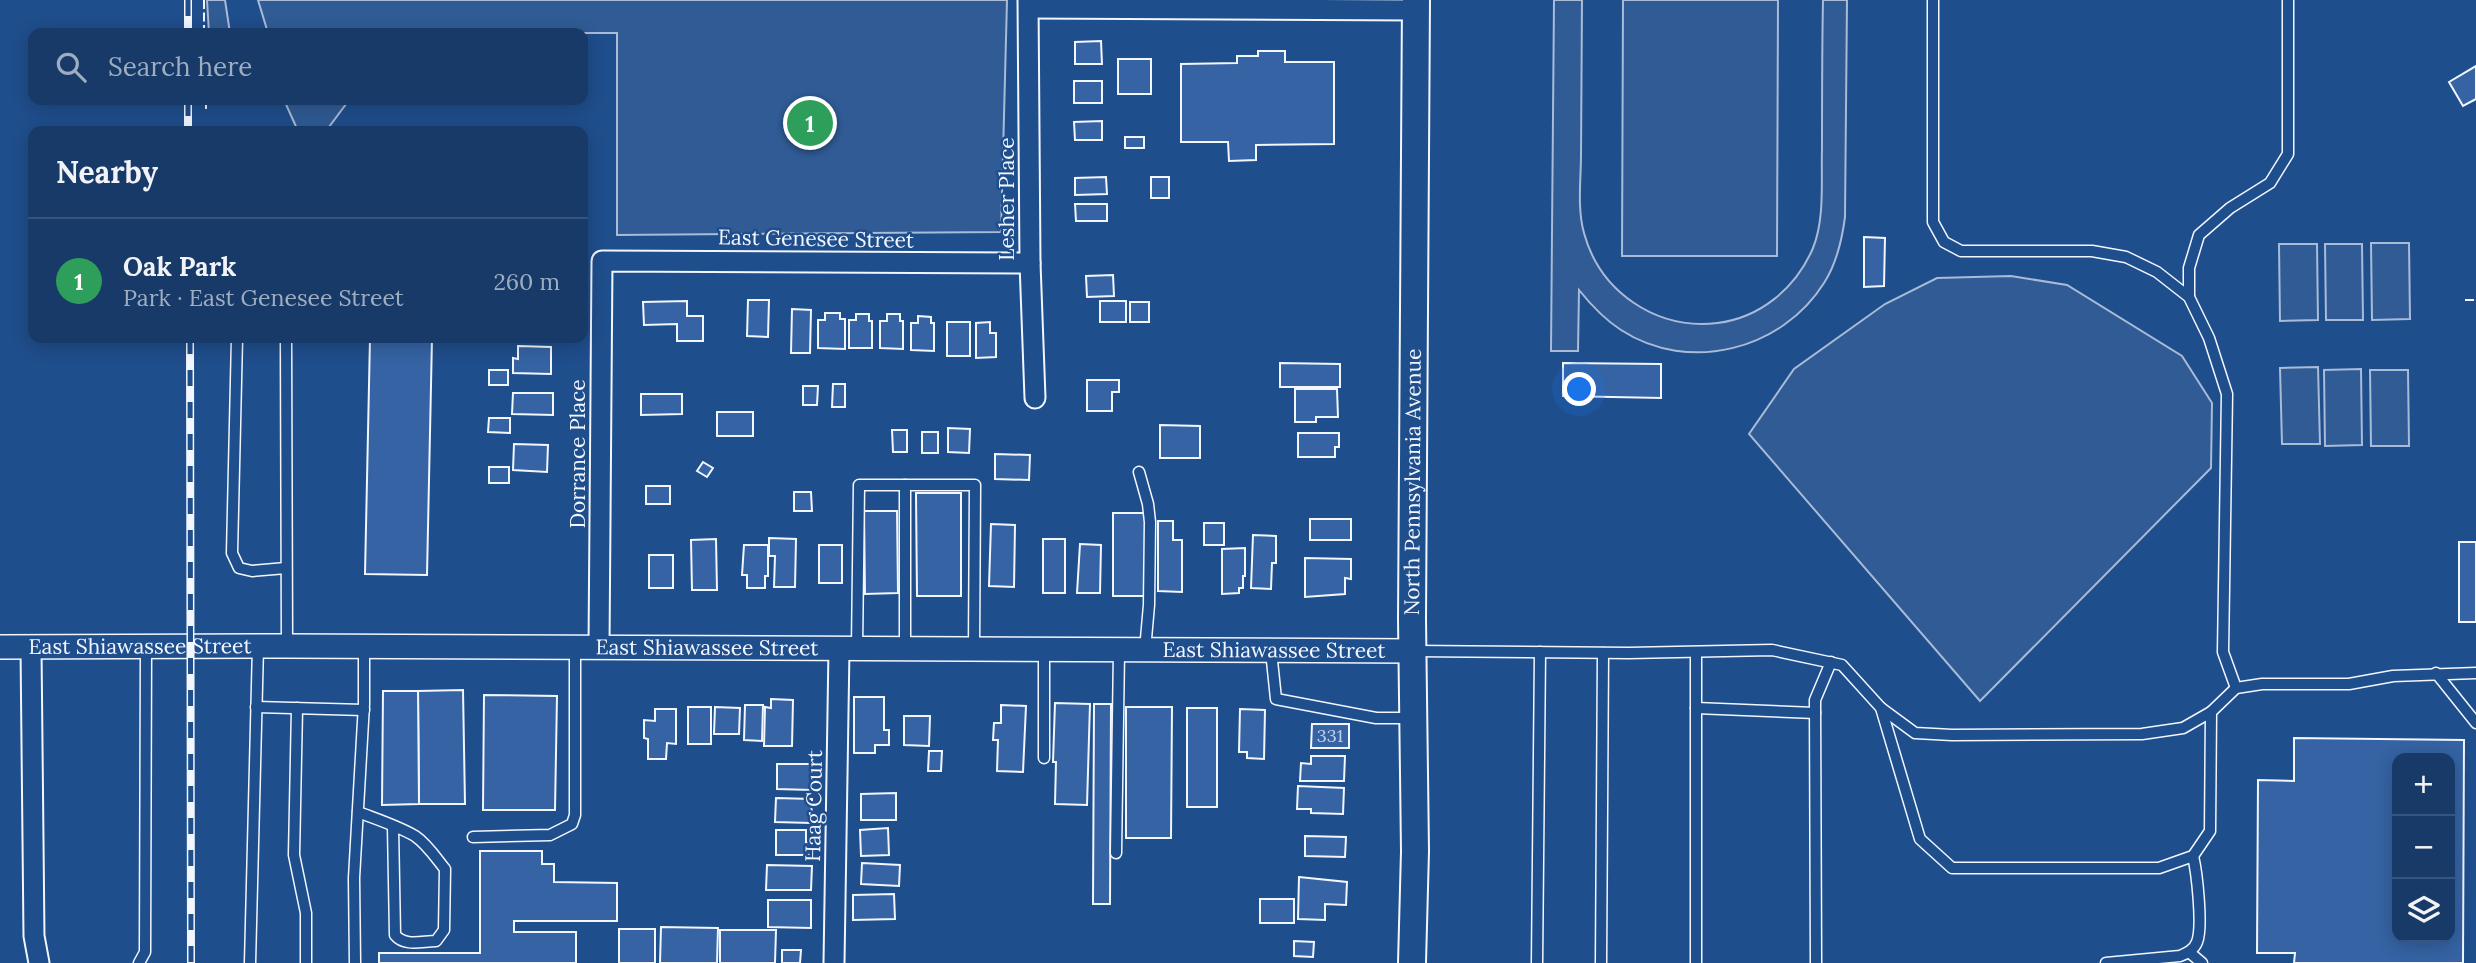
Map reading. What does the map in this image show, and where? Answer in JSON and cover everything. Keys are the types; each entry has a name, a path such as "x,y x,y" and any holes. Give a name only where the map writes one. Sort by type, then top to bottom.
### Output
{"main road":[{"name":"North Pennsylvania Avenue","path":"1412,963 1415,851 1412,718 1416,5"}],"street":[{"path":"1028,4 1416,5"},
{"name":"Lesher Place","path":"1028,4 1030,263 1035,398"},
{"name":"East Genesee Street","path":"602,261 1030,263"},
{"name":"Dorrance Place","path":"599,648 602,261"},
{"name":"East Shiawassee Street","path":"0,647 1413,651"},
{"path":"31,648 34,936 39,963"},
{"name":"Haag Court","path":"834,963 848,649"}],"lane":[{"path":"1933,0 1933,222 1944,242 1961,251 2092,251 2126,257 2157,272 2189,297 2209,338 2227,394 2223,652 2236,688"},
{"path":"2189,297 2189,268 2199,235 2231,208 2270,183 2288,154 2288,0"},
{"path":"237,343 232,554 239,568 286,568"},
{"path":"286,343 287,646"},
{"path":"1139,472 1150,522 1145,651"},
{"path":"848,649 859,485 975,485 974,650"},
{"path":"905,485 905,650"},
{"path":"139,963 145,952 146,646"},
{"path":"250,963 258,646"},
{"path":"355,963 354,878 364,710 364,646"},
{"path":"472,837 550,835 572,824 575,815 575,647"},
{"path":"1044,650 1044,758"},
{"path":"1116,853 1119,650"},
{"path":"1413,651 1603,653 1772,650 1842,665 1881,708 1914,733 1952,735 2142,734 2183,728 2211,712 2236,688 2262,684 2349,684 2393,676 2476,673"},
{"path":"1271,651 1276,699 1376,718 1412,718"},
{"path":"1537,963 1540,652"},
{"path":"1696,652 1696,963"},
{"path":"1601,963 1603,653"},
{"path":"1816,963 1815,700 1831,662"},
{"path":"2436,673 2476,723"},
{"path":"257,707 364,710"},
{"path":"297,708 294,855 306,913 306,963"},
{"path":"1696,708 1815,713"},
{"path":"1881,708 1920,839 1952,868 2159,868 2193,856 2210,831 2211,712"},
{"path":"358,812 393,827 416,837 445,869 444,930 436,941 407,942 396,935 393,827"},
{"path":"2106,963 2180,956 2189,952 2198,942 2198,879 2193,856"},
{"path":"2189,952 2202,963"}],"shaded area":[{"path":"207,0 225,0 229,28 209,28"},
{"path":"258,0 1007,0 1001,232 617,235 617,33 588,33 588,28 266,28"},
{"path":"1554,0 1582,0 1580,204 1584,233 1592,254 1603,273 1634,303 1652,313 1694,324 1733,320 1762,308 1786,288 1806,263 1817,236 1822,199 1823,0 1847,0 1845,217 1842,234 1836,259 1824,283 1806,306 1784,325 1759,339 1732,348 1704,352 1675,351 1648,343 1621,330 1598,312 1579,290 1578,351 1551,351"},
{"path":"1623,0 1778,0 1777,256 1622,256"},
{"path":"286,105 345,105 330,126 296,126"},
{"path":"2371,243 2409,243 2410,319 2372,320"},
{"path":"2279,244 2317,244 2318,320 2280,321"},
{"path":"2325,244 2362,244 2363,320 2326,320"},
{"path":"2011,276 2067,285 2182,356 2212,403 2211,468 1980,701 1749,434 1794,369 1885,304 1937,278"},
{"path":"2318,367 2320,444 2282,444 2280,368"},
{"path":"2361,369 2362,445 2325,446 2324,370"},
{"path":"2370,370 2408,370 2409,446 2371,446"}],"building":[{"path":"1101,41 1102,64 1075,64 1075,42"},
{"path":"1258,51 1285,51 1285,62 1334,62 1334,144 1256,145 1256,160 1229,161 1228,142 1181,142 1181,64 1237,63 1237,56 1258,56"},
{"path":"1118,59 1151,59 1151,94 1118,94"},
{"path":"2476,66 2476,99 2463,106 2449,82"},
{"path":"1074,81 1102,81 1102,103 1074,103"},
{"path":"1102,121 1102,140 1075,140 1074,122"},
{"path":"1125,137 1144,137 1144,148 1125,148"},
{"path":"1106,177 1107,194 1075,195 1075,178"},
{"path":"1151,177 1169,177 1169,198 1151,198"},
{"path":"1075,204 1107,204 1107,221 1076,221"},
{"path":"1864,237 1885,238 1884,286 1864,287"},
{"path":"1113,275 1114,296 1087,297 1086,276"},
{"path":"748,300 769,300 768,337 747,336"},
{"path":"687,301 687,316 703,316 703,341 677,341 677,324 644,325 643,302"},
{"path":"1100,301 1126,301 1126,322 1100,322"},
{"path":"1130,302 1149,302 1149,322 1130,322"},
{"path":"792,309 811,310 810,353 791,353"},
{"path":"825,313 840,313 840,319 845,319 845,349 818,348 818,320 825,320"},
{"path":"856,314 869,314 869,321 872,321 872,348 849,348 849,320 856,320"},
{"path":"887,314 900,314 900,321 903,321 903,349 880,348 880,321 887,321"},
{"path":"918,316 931,317 931,323 934,323 934,351 911,350 911,323 918,323"},
{"path":"947,322 970,322 970,356 947,356"},
{"path":"990,322 990,333 996,333 996,357 976,358 976,323"},
{"path":"370,343 432,343 427,575 365,574"},
{"path":"518,346 551,347 551,374 513,373 513,358 518,359"},
{"path":"1280,363 1340,364 1340,387 1280,387"},
{"path":"1563,363 1661,364 1661,398 1563,396"},
{"path":"489,370 508,370 508,385 489,385"},
{"path":"1087,380 1119,380 1119,392 1112,392 1112,411 1087,411"},
{"path":"833,384 845,384 845,407 832,407"},
{"path":"803,386 818,386 817,405 803,405"},
{"path":"1295,389 1337,389 1338,417 1316,417 1316,422 1295,422"},
{"path":"513,393 553,393 553,415 512,414"},
{"path":"641,394 682,394 682,414 641,415"},
{"path":"717,412 753,412 753,436 717,436"},
{"path":"489,418 510,418 510,433 488,432"},
{"path":"1160,425 1200,426 1200,458 1160,458"},
{"path":"948,428 970,429 969,453 948,452"},
{"path":"892,430 907,430 907,452 893,452"},
{"path":"922,432 938,432 938,453 922,453"},
{"path":"1298,433 1339,433 1339,447 1335,447 1335,457 1298,457"},
{"path":"514,444 548,445 547,472 513,470"},
{"path":"995,454 1030,455 1029,480 995,479"},
{"path":"703,462 713,468 707,477 697,471"},
{"path":"489,467 509,467 509,483 489,483"},
{"path":"646,486 670,486 670,504 646,504"},
{"path":"794,492 811,492 812,511 794,511"},
{"path":"916,493 961,493 961,596 917,596"},
{"path":"864,511 897,511 898,593 865,594"},
{"path":"1113,513 1146,513 1146,596 1113,596"},
{"path":"1310,519 1351,519 1351,540 1310,540"},
{"path":"1158,521 1173,521 1173,540 1182,540 1182,592 1158,591"},
{"path":"1204,523 1224,523 1224,545 1204,545"},
{"path":"991,524 1015,525 1014,587 989,586"},
{"path":"1253,535 1276,536 1276,563 1272,563 1271,589 1251,588"},
{"path":"769,538 796,539 795,587 774,587 775,556 769,556"},
{"path":"716,539 717,590 692,590 691,540"},
{"path":"1043,539 1065,539 1065,593 1043,593"},
{"path":"2459,542 2476,542 2476,622 2459,622"},
{"path":"1080,544 1101,545 1100,593 1077,593"},
{"path":"744,545 768,545 768,576 765,576 765,588 747,588 747,575 742,575"},
{"path":"819,545 842,545 842,583 819,583"},
{"path":"1245,548 1243,588 1239,588 1239,593 1222,594 1222,549"},
{"path":"649,555 673,555 673,588 649,588"},
{"path":"1305,558 1351,559 1351,579 1345,578 1345,594 1305,597"},
{"path":"463,690 465,804 419,804 418,691"},
{"path":"383,691 418,691 419,804 382,805"},
{"path":"484,695 557,696 555,810 483,810"},
{"path":"854,697 884,697 884,730 889,730 889,745 875,745 875,753 854,753"},
{"path":"771,699 793,700 792,746 764,746 765,707 771,708"},
{"path":"1055,703 1090,704 1087,805 1055,804"},
{"path":"1094,704 1111,704 1110,904 1093,904"},
{"path":"745,705 763,705 762,741 744,740"},
{"path":"1001,705 1026,706 1023,772 997,771 998,740 993,740 994,723 1001,723"},
{"path":"688,707 711,707 711,744 688,744"},
{"path":"715,707 740,708 739,734 714,734"},
{"path":"1126,707 1172,707 1171,838 1126,838"},
{"path":"1187,708 1217,708 1217,807 1187,807"},
{"path":"655,709 676,709 676,744 667,743 666,759 648,759 644,720 655,721"},
{"path":"1240,709 1265,710 1264,759 1247,758 1247,752 1239,752"},
{"path":"904,716 930,716 929,746 904,745"},
{"path":"1312,724 1349,724 1349,748 1311,748"},
{"path":"2294,738 2464,740 2463,963 2294,963 2295,953 2257,953 2258,780 2294,781"},
{"path":"929,751 942,751 941,771 928,771"},
{"path":"1311,756 1345,756 1344,781 1300,781 1301,763 1311,764"},
{"path":"777,764 811,764 811,790 777,789"},
{"path":"1298,786 1344,788 1343,814 1311,813 1311,809 1297,809"},
{"path":"896,793 896,820 861,820 861,794"},
{"path":"776,798 812,799 811,823 775,822"},
{"path":"888,828 889,855 861,856 860,830"},
{"path":"776,830 806,830 806,842 813,842 813,855 776,855"},
{"path":"1305,836 1346,837 1345,857 1305,856"},
{"path":"480,851 542,851 542,864 554,864 554,882 617,883 617,921 514,921 514,932 576,932 576,963 379,963 379,953 480,953"},
{"path":"862,863 900,865 899,886 861,884"},
{"path":"767,865 812,866 811,890 766,890"},
{"path":"1299,877 1347,882 1346,905 1325,904 1325,920 1298,919"},
{"path":"894,894 895,919 853,920 853,895"},
{"path":"1260,899 1294,899 1294,923 1260,923"},
{"path":"768,900 811,900 811,928 768,927"},
{"path":"661,927 718,928 717,963 660,963"},
{"path":"619,929 655,929 655,963 619,963"},
{"path":"720,930 776,930 775,963 720,963"},
{"path":"1294,941 1314,942 1313,957 1294,956"},
{"path":"782,950 801,950 800,963 782,963"}],"railway":[{"path":"188,0 188,28"},
{"path":"188,105 188,126"},
{"path":"190,343 191,963"}],"fence":[{"path":"204,0 204,28"},
{"path":"206,105 206,111"},
{"path":"2465,300 2476,300"}],"place":[{"name":"Oak Park","path":"810,123"}]}
